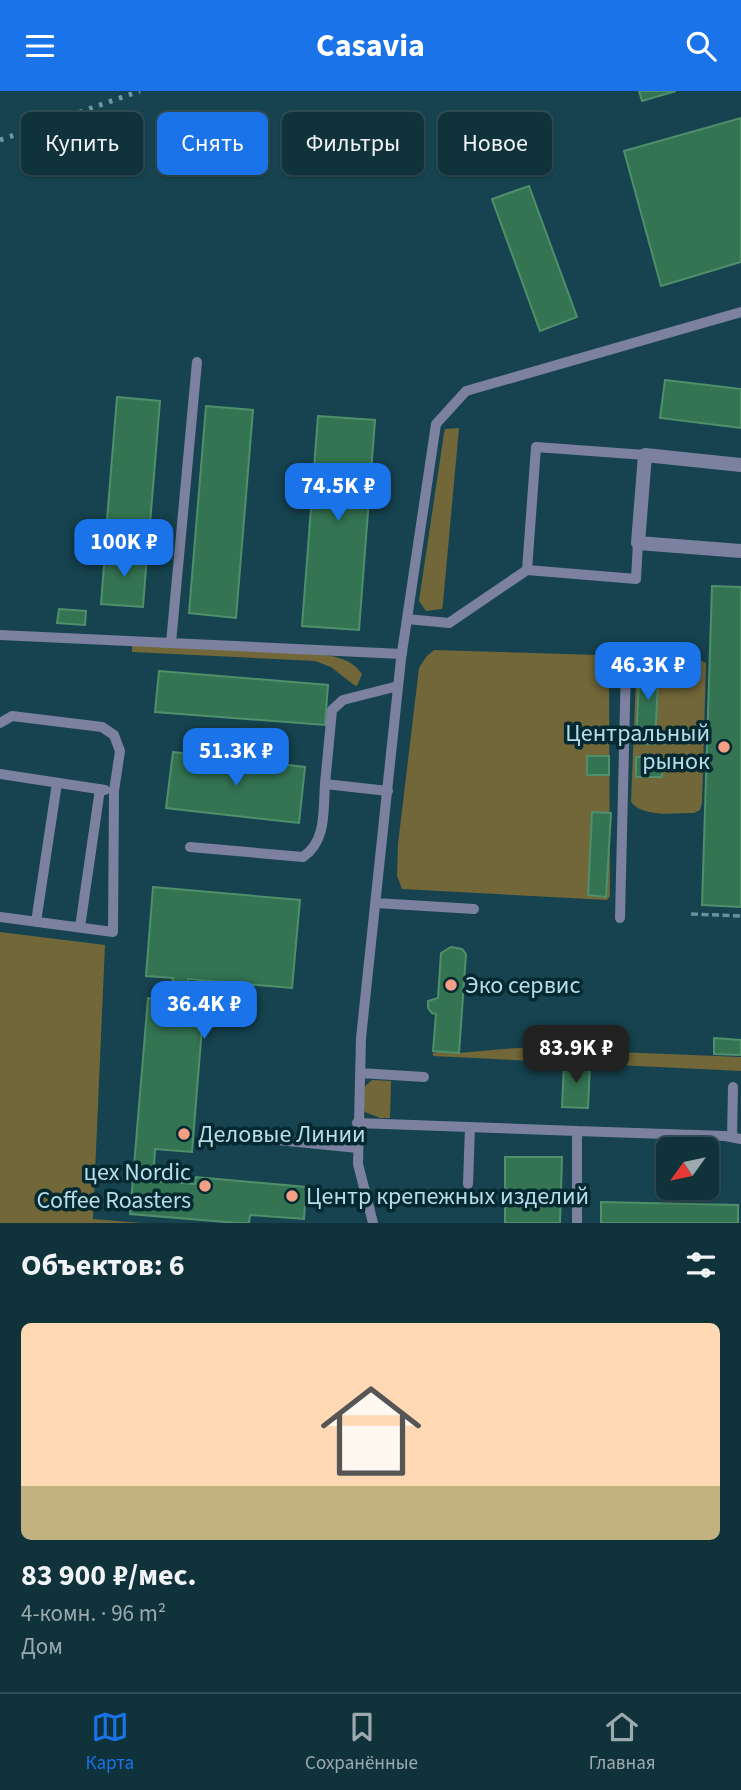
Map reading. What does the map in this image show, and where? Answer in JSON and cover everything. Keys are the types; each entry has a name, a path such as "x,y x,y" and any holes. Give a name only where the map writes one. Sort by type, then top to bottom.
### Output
{"street":[{"path":"741,465 645,455 638,543 741,551"}],"lane":[{"path":"373,1223 358,1164 360,1073 398,686 436,423 466,391 741,312"},
{"path":"171,643 197,362"},
{"path":"527,570 536,447 645,455"},
{"path":"407,619 449,623 527,570 636,579 638,543"},
{"path":"0,635 402,654"},
{"path":"620,918 626,663"},
{"path":"190,847 303,857 314,849 320,840 332,710 343,700 398,686"},
{"path":"0,724 12,716 102,727 114,735 120,751 114,792 113,932 0,916"},
{"path":"0,774 114,792"},
{"path":"36,922 57,783"},
{"path":"325,784 388,790"},
{"path":"80,927 100,789"},
{"path":"376,903 474,909"},
{"path":"360,1073 424,1077"},
{"path":"358,1123 737,1138 733,1087"},
{"path":"468,1184 470,1127"},
{"path":"577,1223 578,1131"},
{"path":"267,1139 358,1148"}],"path":[{"path":"691,914 741,916"}],"shaded area":[{"path":"459,428 442,609 426,611 419,601 444,433 445,429"},
{"path":"132,645 323,654 350,663 362,674 357,686 331,667 315,661 132,652"},
{"path":"434,650 598,655 606,664 609,678 610,896 607,900 402,889 397,876 398,844 419,668"},
{"path":"642,651 692,656 706,663 702,803 700,810 694,813 651,813 631,802 637,653"},
{"path":"0,932 105,945 93,1219 142,1223 0,1223"},
{"path":"517,1048 741,1057 741,1071 433,1056 433,1053 437,1052"},
{"path":"372,1080 391,1081 390,1118 380,1118 365,1112 362,1106 363,1088"}],"building":[{"path":"639,91 676,91 642,101"},
{"path":"741,118 741,262 661,286 624,151"},
{"path":"529,186 577,317 540,331 492,199"},
{"path":"665,380 741,389 741,428 660,418"},
{"path":"117,397 160,401 149,536 106,532"},
{"path":"206,406 253,410 236,618 189,613"},
{"path":"318,416 375,420 359,630 302,626"},
{"path":"105,552 147,555 143,607 101,604"},
{"name":"Центральный рынок","path":"712,586 741,587 741,907 702,905"},
{"path":"59,609 86,611 85,625 57,623"},
{"path":"640,660 659,660 655,744 636,743"},
{"path":"159,671 328,685 325,725 155,712"},
{"path":"173,752 305,767 299,823 166,808"},
{"path":"587,756 609,756 609,775 587,775"},
{"path":"636,757 662,758 662,777 636,777"},
{"path":"592,812 611,813 606,897 588,895"},
{"path":"153,887 300,900 292,988 188,979 186,1002 204,1003 192,1152 155,1149 153,1181 195,1184 196,1177 306,1187 304,1219 250,1215 249,1223 238,1223 130,1214 148,998 170,1000 173,978 146,976"},
{"path":"451,947 462,949 466,954 459,1053 433,1051 436,1014 428,1008 428,1001 438,998 441,953"},
{"path":"714,1038 741,1040 741,1055 714,1054"},
{"path":"564,1063 590,1064 588,1108 562,1107"},
{"path":"505,1157 562,1157 560,1223 505,1223"},
{"path":"601,1202 738,1205 738,1223 601,1223"}],"railway":[{"path":"0,140 140,91"}],"place":[{"name":"Центральный рынок","path":"724,747"},
{"name":"Эко сервис","path":"451,985"},
{"name":"Деловые Линии","path":"184,1134"},
{"name":"цех Nordic Coffee Roasters","path":"205,1186"},
{"name":"Центр крепежных изделий","path":"292,1196"}]}
